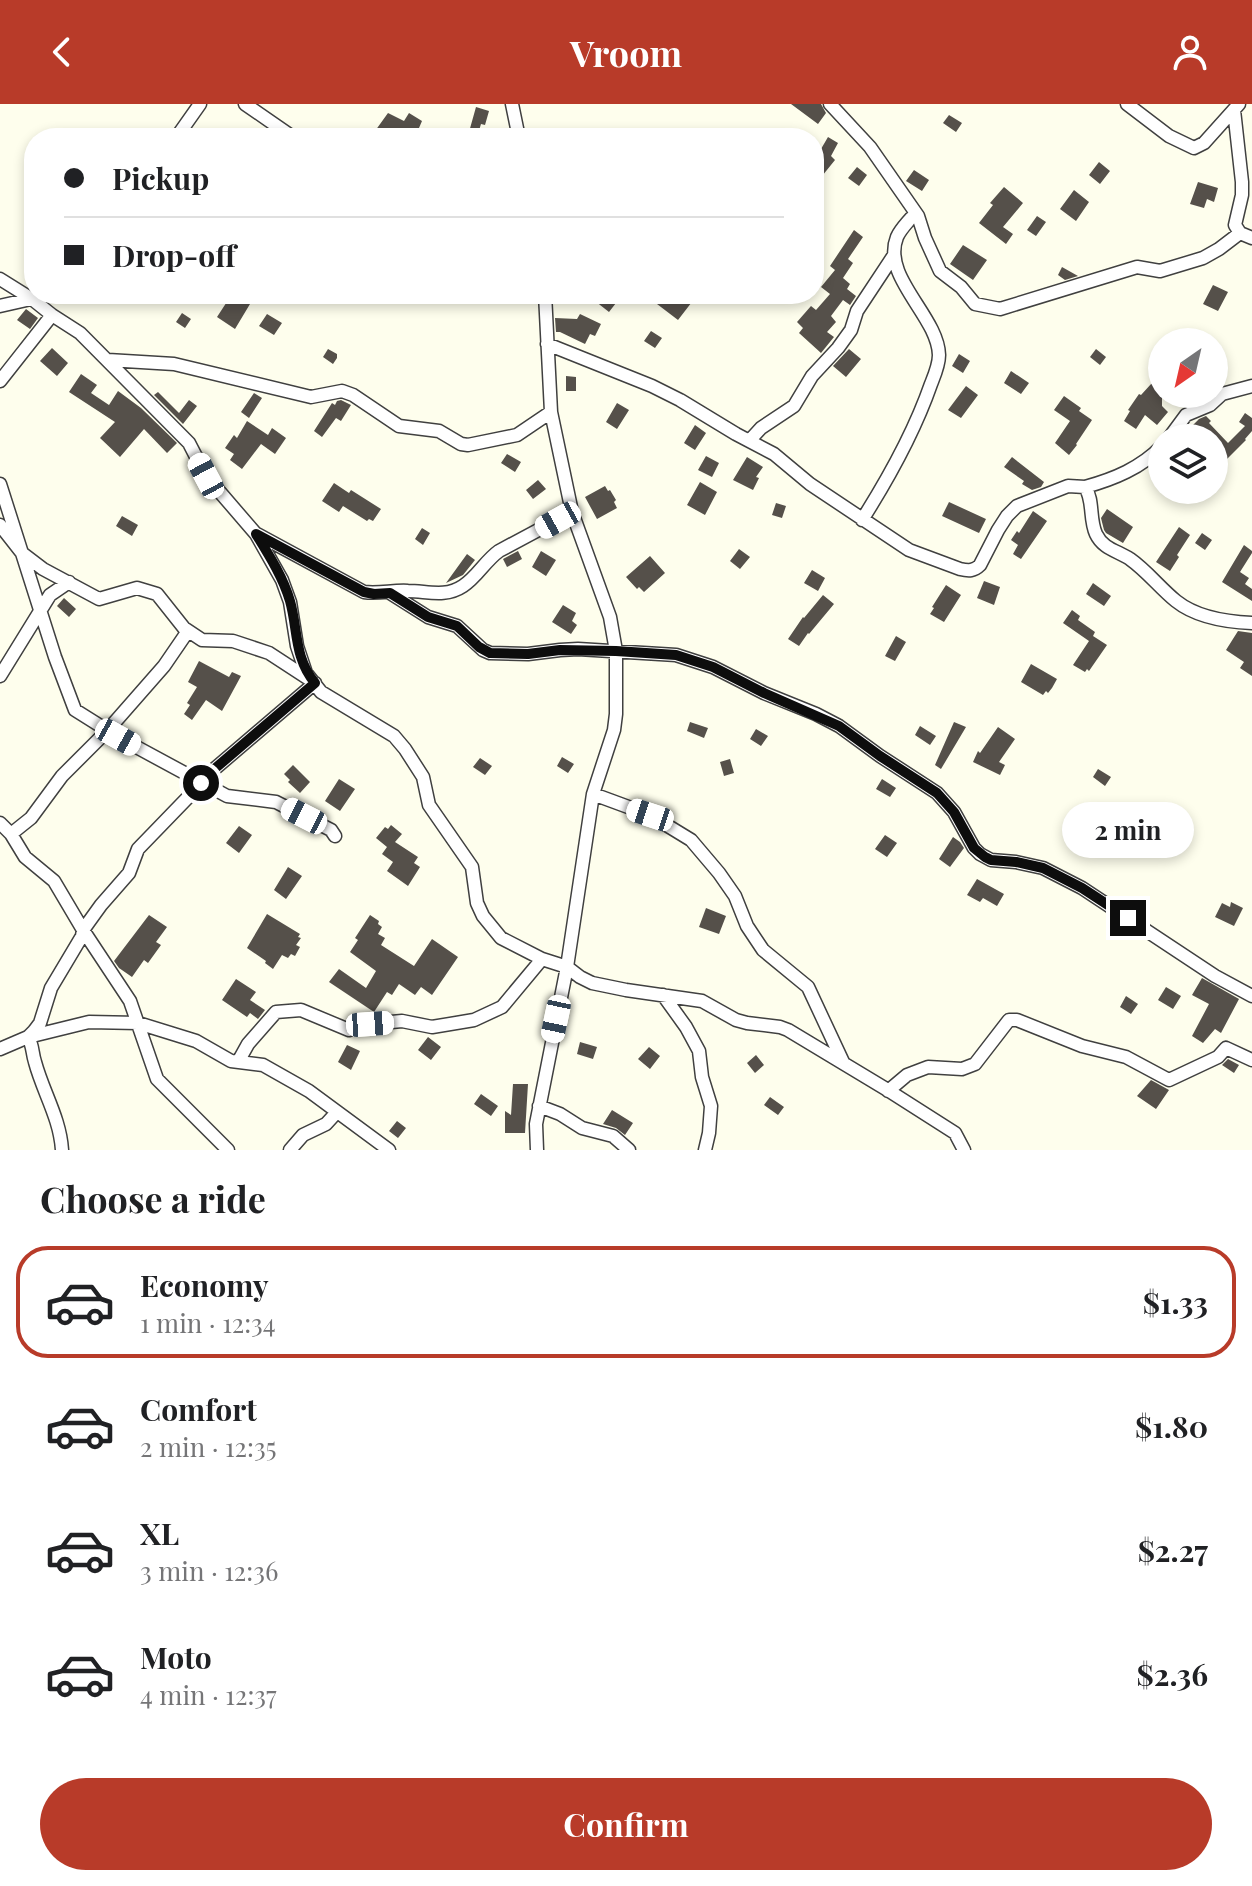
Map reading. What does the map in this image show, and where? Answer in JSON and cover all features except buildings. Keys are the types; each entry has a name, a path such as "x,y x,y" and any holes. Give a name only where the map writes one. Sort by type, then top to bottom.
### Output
{"street":[{"path":"183,128 200,104"},
{"path":"245,104 280,128"},
{"path":"512,104 517,128"},
{"path":"830,104 870,147 918,216 940,271 961,287 971,301 982,307 1000,309 1137,267 1160,271 1203,258 1246,235 1235,225 1242,195 1237,107"},
{"path":"1127,104 1169,136 1194,148 1204,143 1237,107"},
{"path":"750,440 761,428 794,406 812,376 838,348 851,330 857,311 894,255 897,236 911,218"},
{"path":"862,520 914,427 938,366 939,355 932,327 910,295 894,255"},
{"path":"0,279 24,294"},
{"path":"0,306 24,301"},
{"path":"38,304 80,333 189,443 206,476 256,534 282,580 290,602 297,646 306,673 321,692 399,742 423,777 429,805 472,867 477,903 483,916 501,938 604,986 702,1001 736,1020 780,1027 955,1133 964,1150"},
{"path":"537,1150 536,1124 567,967 593,794 614,730 616,714 616,651 610,617 572,512 551,412 543,304"},
{"path":"0,381 52,315"},
{"path":"547,344 680,400 774,454 810,484 909,550 968,571 980,565 998,530 1017,506 1068,486 1085,487 1107,480 1132,469 1148,457"},
{"path":"108,360 174,364 311,397 342,391 399,426 439,431 468,445 511,437 551,412"},
{"path":"1179,424 1186,415 1210,405 1222,394 1252,386"},
{"path":"0,484 75,710 107,731 227,796 276,802 331,830 335,836"},
{"path":"1085,487 1089,493 1092,525 1101,543 1127,557 1183,606 1209,617 1252,623"},
{"path":"256,534 364,592 374,594 405,590 438,594 465,585 499,551 572,512"},
{"path":"0,525 22,553 43,569 99,599 137,588 157,594 188,631 202,640 233,641 269,653 315,683"},
{"path":"0,676 50,595 69,582"},
{"path":"390,593 428,617 457,626 490,653 528,654 560,650 676,655 694,659 839,726 937,793 954,812 980,854 991,860 1043,868 1082,888 1202,968 1252,996"},
{"path":"11,834 31,818 62,776 164,666 188,631"},
{"path":"28,1037 40,1023 51,988 83,930 129,873 138,849 205,777 315,683"},
{"path":"593,794 650,815 691,840 735,896 747,926 763,950 811,991 844,1065"},
{"path":"0,823 25,857 54,881 130,1001 157,1079 228,1150"},
{"path":"238,1062 248,1044 276,1012 301,1010 349,1030 402,1021 432,1027 474,1020 502,1007 542,959"},
{"path":"663,995 699,1051 702,1077 711,1106 705,1150"},
{"path":"888,1091 907,1075 928,1067 962,1069 975,1064 1009,1020 1017,1020 1082,1046 1126,1057 1169,1080 1218,1057 1226,1048 1252,1060"},
{"path":"0,1049 28,1037 89,1022 138,1023 196,1041 231,1061 263,1065 309,1091 389,1150"},
{"path":"28,1037 33,1044 38,1072 55,1112 62,1150"},
{"path":"539,1106 560,1114 582,1128 613,1136 629,1150"},
{"path":"290,1150 303,1135 326,1124 337,1112"}],"route":[{"path":"201,783 315,683 306,673 301,659 290,602 282,580 256,534 364,592 390,593 428,617 457,626 486,652 616,651 676,655 713,667 839,726 937,793 954,812 980,854 991,860 1043,868 1082,888 1128,918"}]}
